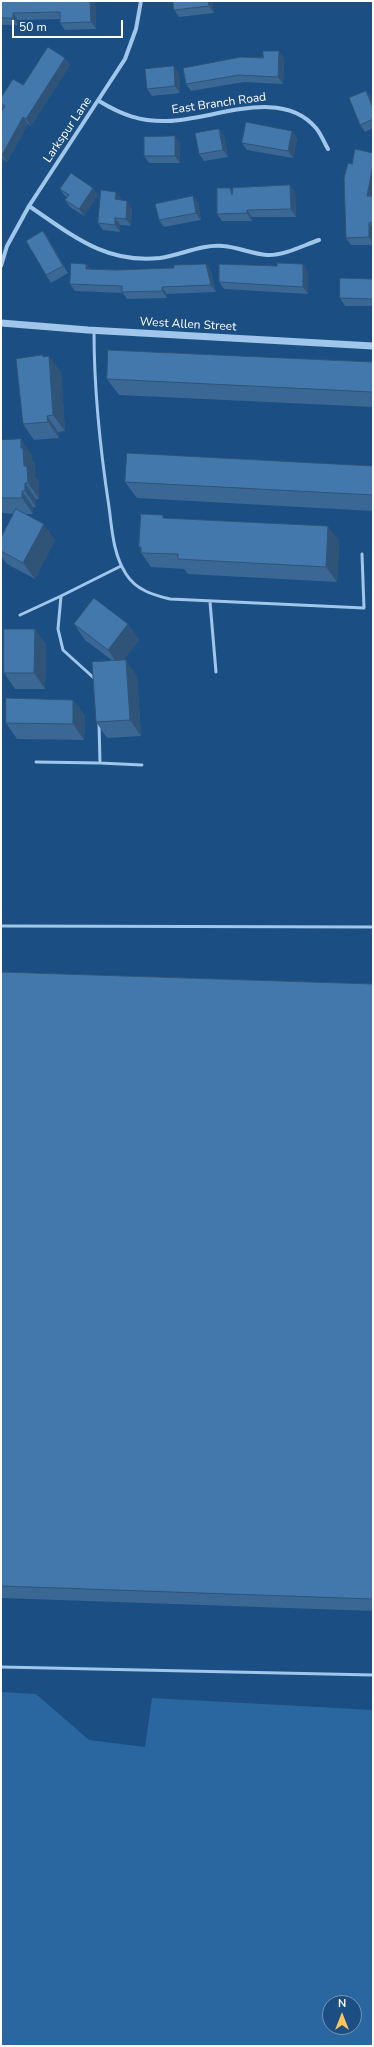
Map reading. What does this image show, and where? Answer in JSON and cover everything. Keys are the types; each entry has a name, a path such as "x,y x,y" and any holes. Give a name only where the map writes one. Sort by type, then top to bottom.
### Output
{"street":[{"name":"Larkspur Lane","path":"1,266 7,246 29,206 99,101 130,47 136,29 141,1"},
{"name":"East Branch Road","path":"99,101 119,113 145,120 167,121 257,107 280,108 308,120 316,128 328,149"},
{"path":"29,206 95,249 113,256 135,259 160,258 210,247 223,246 269,255 294,249 319,240"},
{"name":"West Allen Street","path":"1,323 94,331 373,346"}],"lane":[{"path":"94,331 94,384 116,551 122,566 135,584 156,596 210,602 364,608 362,554"},
{"path":"20,615 122,566"},
{"path":"61,596 58,628 63,650 97,681"},
{"path":"210,602 216,672"},
{"path":"98,718 100,763"},
{"path":"36,762 142,765"},
{"path":"1,926 373,926"},
{"path":"1,1667 373,1675"}],"shaded area":[{"path":"1,1692 36,1694 89,1740 145,1747 152,1698 373,1710 373,2046 1,2046"}],"building":[{"path":"1,1 90,1 91,22 60,23 60,12 13,13 13,18 1,18"},
{"path":"173,1 208,1 209,6 174,10"},
{"path":"48,47 65,58 26,119 23,117 2,155 1,112 5,106 1,103 1,98 13,79 23,85"},
{"path":"263,51 279,51 278,77 239,75 186,84 183,68 241,57 263,58"},
{"path":"174,66 175,86 147,89 145,69"},
{"path":"366,91 373,108 373,119 360,125 349,98"},
{"path":"246,122 292,131 288,151 242,143"},
{"path":"219,129 223,150 199,154 195,133"},
{"path":"175,136 175,156 144,156 144,137"},
{"path":"355,149 373,153 373,165 367,196 373,196 373,222 369,223 369,237 346,238 344,178 348,163 352,164"},
{"path":"71,173 93,188 79,209 65,200 69,195 60,189"},
{"path":"290,185 291,209 247,210 247,213 217,214 217,188 230,188 232,195 233,188"},
{"path":"101,190 116,192 115,199 127,201 126,219 115,218 115,225 98,223"},
{"path":"193,196 196,213 159,220 155,204"},
{"path":"43,231 63,266 46,275 26,241"},
{"path":"71,263 86,264 86,269 116,270 174,268 174,265 206,264 211,285 162,287 162,291 122,292 122,286 70,284"},
{"path":"277,263 303,264 303,287 219,282 219,264 277,266"},
{"path":"340,278 373,279 373,299 340,298"},
{"path":"108,350 373,362 373,392 107,379"},
{"path":"43,355 43,357 49,356 53,415 47,416 48,422 23,424 16,359"},
{"path":"21,439 24,466 27,466 28,483 25,483 25,491 22,491 22,498 1,498 1,440"},
{"path":"127,453 373,466 373,495 125,482"},
{"path":"16,509 44,524 23,563 1,551 1,538"},
{"path":"141,514 163,515 163,518 328,526 326,567 178,559 178,554 141,553 141,547 139,547"},
{"path":"94,598 128,624 108,650 74,624"},
{"path":"4,629 35,629 34,673 4,673"},
{"path":"126,660 130,720 96,722 92,662"},
{"path":"6,698 73,700 73,724 6,723"},
{"path":"1,972 373,984 373,1599 1,1586"}]}
